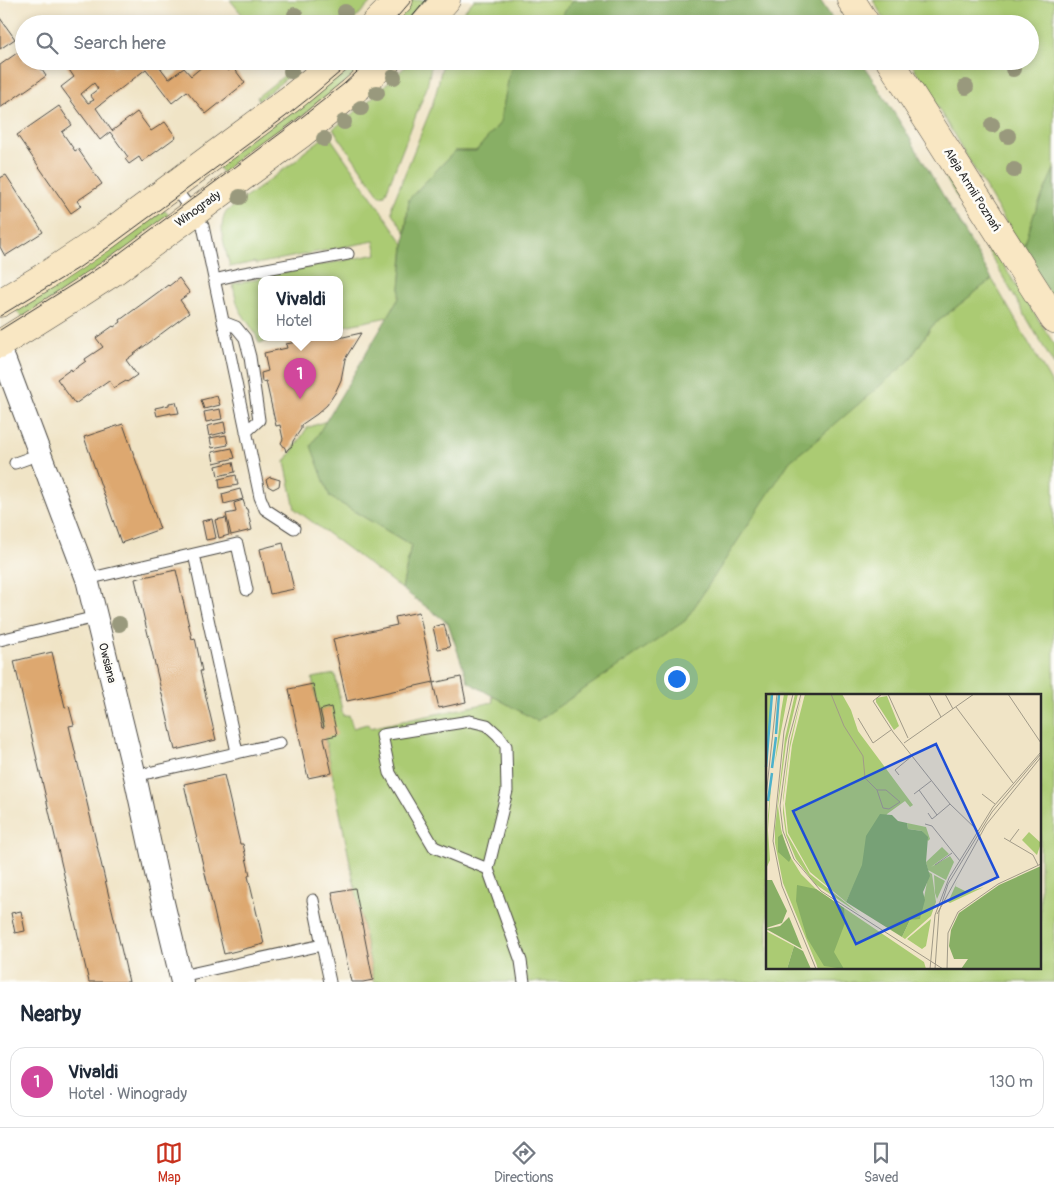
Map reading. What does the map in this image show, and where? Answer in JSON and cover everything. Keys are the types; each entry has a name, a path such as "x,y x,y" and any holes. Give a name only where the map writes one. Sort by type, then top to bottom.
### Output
{"street":[{"path":"384,15 399,0"},
{"path":"433,15 446,0"},
{"path":"851,0 860,15"},
{"path":"0,304 83,252 294,96 325,70"},
{"name":"Winogrady","path":"0,344 104,278 314,123 376,70"},
{"name":"Aleja Armii Poznań","path":"896,70 1054,318"},
{"name":"Owsiana","path":"0,354 5,362 87,579 182,979"}],"lane":[{"path":"173,186 203,226 262,504 265,509 294,528"},
{"path":"214,280 348,254"},
{"path":"223,322 236,328 245,338 250,357 259,420 246,432"},
{"path":"16,463 40,454"},
{"path":"87,579 237,544 247,590"},
{"path":"194,554 237,752"},
{"path":"0,640 96,617"},
{"path":"488,869 434,847 390,773 382,735 470,721 487,725 506,746 507,791 488,869 521,961 524,982"},
{"path":"135,776 280,743"},
{"path":"313,900 330,982"},
{"path":"182,979 322,945"}],"green space":[{"path":"230,0 373,0 359,15 242,15"},
{"path":"413,0 429,0 416,15 395,15 404,5"},
{"path":"474,0 573,0 562,15 461,15"},
{"path":"573,0 820,0 830,15 562,15"},
{"path":"873,0 1054,0 1054,303 915,70 1039,70 1039,15 882,15"},
{"path":"297,70 259,100 257,97 290,71"},
{"path":"337,70 361,70 228,176 221,171 218,163"},
{"path":"402,70 430,70 427,87 385,195 380,196 333,129 364,105"},
{"path":"441,70 511,70 500,123 476,151 455,151 409,199 405,232 392,213 392,206 437,89"},
{"path":"867,70 905,130 992,279 932,326 909,361 790,461 685,621 537,721 468,682 448,623 402,589 411,545 330,497 311,446 399,298 409,199 455,151 476,151 500,123 510,71"},
{"path":"328,134 404,244 399,298 388,317 343,326 343,276 263,276 377,254 374,241 256,264 255,262 230,267 222,232 223,218 226,212 298,159"},
{"path":"942,169 1054,344 1054,365 948,182"},
{"path":"1054,169 1054,303 1023,251 1034,214"},
{"path":"164,210 168,214 168,221 25,318 18,313 15,304"},
{"path":"258,279 258,339 239,307 233,284"},
{"path":"992,279 1054,387 1054,982 374,982 325,738 331,707 320,710 324,727 322,728 312,678 335,674 343,716 349,715 353,728 367,724 370,728 493,702 492,696 499,699 912,356 932,326"},
{"path":"326,421 312,446 330,497 411,545 402,589 295,509 285,462 307,428"}],"building":[{"path":"0,18 15,39 0,49"},
{"path":"15,54 15,70 42,70 46,76 0,108 0,65"},
{"path":"69,70 145,70 96,108 112,131 137,112 151,131 165,122 176,137 142,162 139,157 129,164 125,159 128,157 110,132 100,140 61,87 74,77","holes":["94,83 98,89 90,95 94,100 88,103 81,94"]},
{"path":"147,70 162,70 169,79 181,70 186,70 191,76 198,70 235,70 245,83 206,114 187,91 172,103"},
{"path":"59,106 72,125 62,132 75,151 78,149 102,184 77,201 81,206 71,213 17,135"},
{"path":"6,175 43,232 5,256 0,247 0,178"},
{"path":"179,278 190,293 180,300 189,313 126,360 137,375 114,388 109,380 75,404 57,379 71,369 72,371 86,361 85,359 103,347 96,338 121,322 120,320"},
{"path":"361,333 345,359 341,380 335,393 327,405 301,425 301,429 292,446 286,452 281,443 283,439 280,425 276,426 266,381 262,382 261,373 268,371 264,353 287,348 286,344 302,341 343,341 343,337"},
{"path":"217,396 220,405 204,409 201,400"},
{"path":"176,402 179,413 157,416 155,408"},
{"path":"220,409 222,419 206,422 204,412"},
{"path":"224,422 226,432 209,436 207,426"},
{"path":"123,424 160,529 121,543 84,437"},
{"path":"226,435 228,445 212,448 210,438"},
{"path":"232,448 235,458 214,463 212,452"},
{"path":"233,462 235,472 218,476 216,466"},
{"path":"236,475 238,485 220,488 219,479"},
{"path":"270,477 280,480 279,486 273,489 268,486 266,480"},
{"path":"240,489 243,499 224,504 222,494"},
{"path":"243,500 252,530 231,535 226,514 236,512 234,503"},
{"path":"226,518 229,535 219,538 215,520"},
{"path":"212,519 216,538 206,540 202,521"},
{"path":"283,543 294,589 270,594 260,549"},
{"path":"176,570 192,639 195,638 202,671 200,671 216,740 175,750 135,579"},
{"path":"419,612 434,682 347,701 333,639 397,625 395,617"},
{"path":"444,624 450,647 438,649 433,627"},
{"path":"52,652 65,707 69,706 74,725 69,726 129,982 89,982 14,661"},
{"path":"461,677 466,702 439,708 433,683"},
{"path":"313,684 322,728 324,727 320,710 331,707 337,735 324,738 332,773 308,778 289,689"},
{"path":"224,775 240,844 243,844 250,875 248,876 264,944 224,954 184,784"},
{"path":"355,888 373,980 363,982 351,982 332,892"},
{"path":"21,911 25,931 15,933 11,913"}],"tram line":[{"path":"399,15 412,0"},
{"path":"414,15 426,0"},
{"path":"0,316 77,269 110,246 285,117 342,70"},
{"path":"0,330 117,255 293,124 359,70"}],"place":[{"name":"Vivaldi","path":"300,399"}]}
